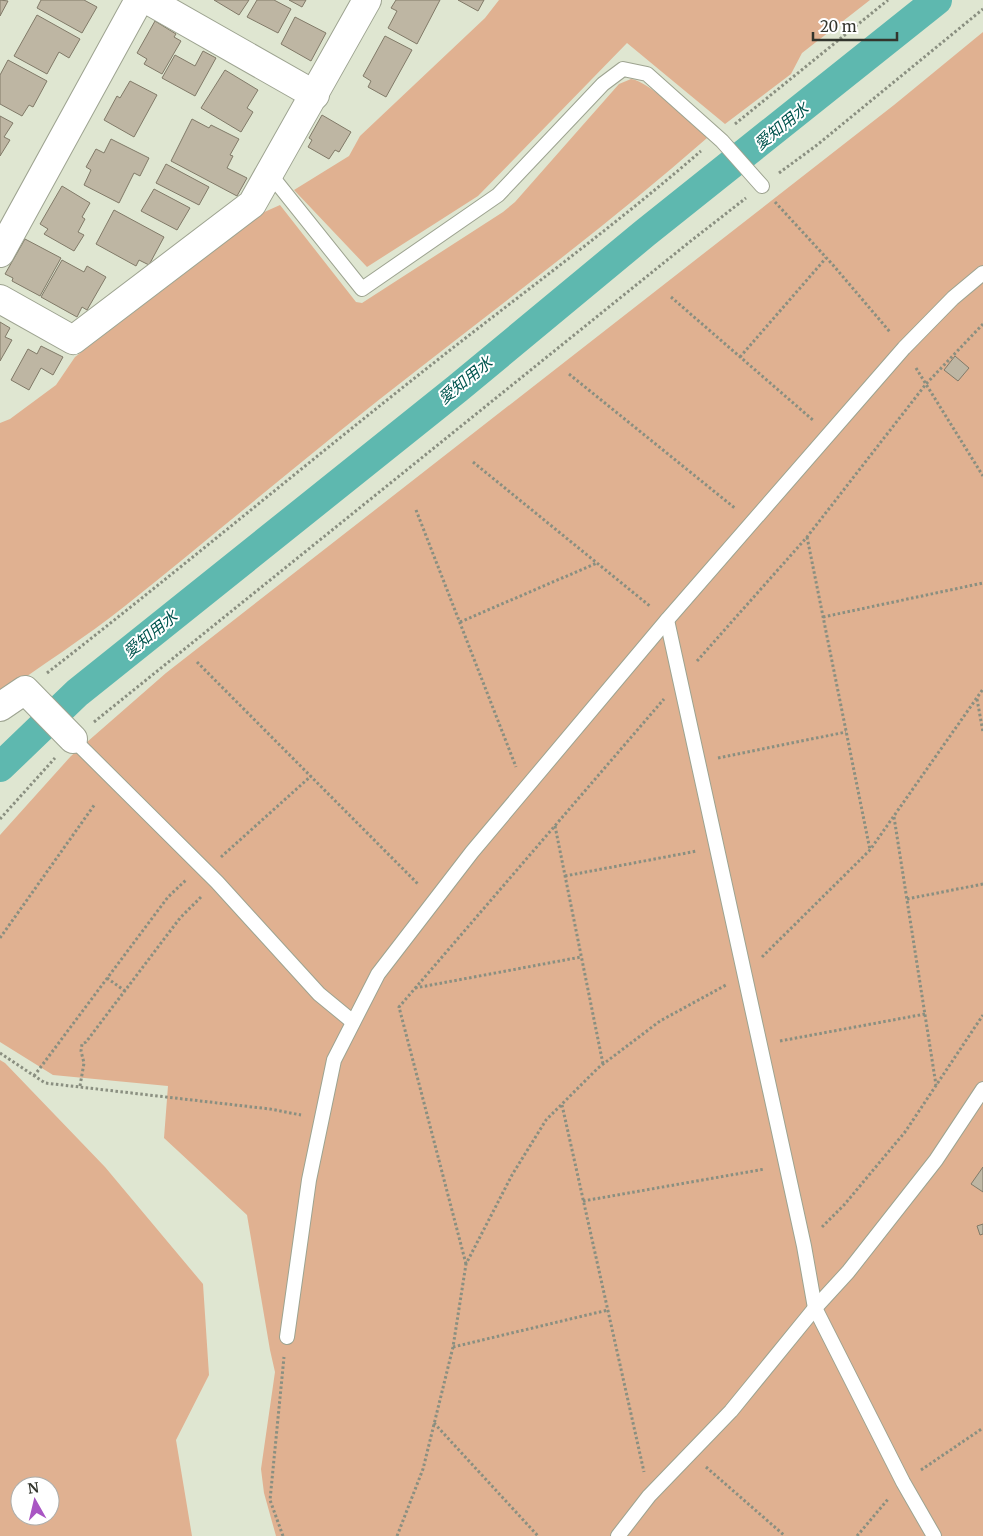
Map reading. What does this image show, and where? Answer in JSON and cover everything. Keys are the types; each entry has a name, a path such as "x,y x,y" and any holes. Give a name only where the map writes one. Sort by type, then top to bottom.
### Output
{"street":[{"path":"0,253 139,0"},
{"path":"148,0 314,95"},
{"path":"0,299 73,340 252,204 366,0"},
{"path":"0,707 25,690 73,739"}],"lane":[{"path":"270,174 362,289 498,195 603,84 623,69 648,74 720,139 762,186"},
{"path":"286,1337 309,1180 334,1060 378,974 472,852 667,620 904,348 954,298 983,273"},
{"path":"667,620 816,1308 903,1482 934,1536"},
{"path":"73,739 217,882 319,994 354,1022"},
{"path":"618,1536 649,1496 731,1411 848,1272 936,1160 983,1089"}],"path":[{"path":"25,690 126,612 421,373 720,139 888,0"},
{"path":"0,819 73,739 692,240 817,145 983,9"},
{"path":"762,186 904,348 983,476"},
{"path":"740,357 826,258"},
{"path":"671,297 829,434"},
{"path":"466,1264 399,1007 680,680 807,537 926,384 983,324"},
{"path":"569,374 752,522"},
{"path":"473,462 667,620"},
{"path":"416,510 525,788"},
{"path":"807,537 870,850"},
{"path":"460,622 597,563"},
{"path":"823,617 983,583"},
{"path":"198,662 435,900"},
{"path":"397,1536 423,1468 453,1347 466,1264 512,1175 546,1120 603,1064 660,1021 745,975 870,850 983,688"},
{"path":"976,698 983,732"},
{"path":"698,762 846,732"},
{"path":"34,1076 168,898 311,776"},
{"path":"0,938 95,804"},
{"path":"894,817 936,1086"},
{"path":"555,826 603,1064"},
{"path":"565,876 716,847"},
{"path":"80,1087 84,1063 81,1051 82,1044 86,1042 180,918 217,882"},
{"path":"907,899 983,884"},
{"path":"415,988 581,957"},
{"path":"108,978 125,991"},
{"path":"760,1044 925,1014"},
{"path":"804,1246 844,1205 904,1132 983,1014"},
{"path":"0,1053 45,1083 270,1109 321,1119"},
{"path":"562,1104 649,1496"},
{"path":"584,1201 786,1165"},
{"path":"453,1347 608,1310"},
{"path":"284,1536 270,1500 286,1337"},
{"path":"434,1423 538,1536"},
{"path":"690,1453 785,1536"}],"shaded area":[{"path":"499,0 870,0 802,53 791,74 725,124 627,43 478,196 367,267 294,190 349,156 360,136 485,18"},
{"path":"983,32 983,1536 276,1536 264,1493 261,1469 275,1372 247,1215 164,1138 168,1086 53,1075 0,1042 0,835 71,756 166,673 894,105"},
{"path":"631,79 659,95 707,138 601,226 383,396 125,606 0,696 0,423 10,419 56,385 75,357 260,214 280,205 356,302 362,303 503,212 515,202 619,84"},
{"path":"0,1060 105,1167 203,1284 209,1375 176,1440 192,1536 0,1536"}],"building":[{"path":"0,0 8,1 0,16"},
{"path":"41,0 84,0 97,7 82,33 37,8"},
{"path":"214,0 249,0 239,15"},
{"path":"257,0 274,0 291,9 278,33 247,17"},
{"path":"289,0 306,0 302,7"},
{"path":"396,0 440,0 417,44 388,28 397,11 391,8"},
{"path":"458,0 484,0 478,11"},
{"path":"37,15 80,39 69,58 59,52 47,74 14,56"},
{"path":"295,17 326,33 311,61 281,44"},
{"path":"155,21 176,34 174,37 181,41 162,74 144,64 147,59 137,53"},
{"path":"385,36 412,50 386,97 368,87 371,81 363,76"},
{"path":"203,51 216,58 195,96 162,78 175,55 195,66"},
{"path":"8,60 47,81 33,107 29,105 22,116 0,104 0,75"},
{"path":"225,70 258,90 247,108 253,112 241,132 201,108"},
{"path":"130,81 157,95 134,137 104,120 117,96 120,98"},
{"path":"322,115 351,132 339,152 335,150 329,159 308,147 312,140 309,138"},
{"path":"0,116 13,123 4,137 10,140 0,156"},
{"path":"192,119 209,128 211,125 239,139 230,155 233,156 227,168 247,178 237,196 171,161"},
{"path":"111,139 149,158 140,176 134,173 119,203 84,185 91,170 86,167 96,149 104,153"},
{"path":"166,164 209,187 199,205 156,183"},
{"path":"62,186 90,203 82,217 85,219 78,232 84,235 74,251 44,234 48,229 40,224"},
{"path":"154,189 190,208 177,230 141,211"},
{"path":"114,210 164,237 149,265 139,260 136,266 96,244"},
{"path":"25,239 61,258 40,296 12,281 13,278 5,274"},
{"path":"62,260 84,272 87,266 106,277 87,310 82,307 77,317 41,297"},
{"path":"0,322 10,328 5,337 12,340 0,361"},
{"path":"41,346 63,357 53,375 41,368 29,390 11,380 28,349 37,354"},
{"path":"955,356 969,368 958,381 944,370"},
{"path":"983,1167 983,1192 971,1184"},
{"path":"983,1224 983,1234 980,1235 977,1226"}],"waterway":[{"name":"愛知用水","path":"0,767 77,693 458,388 645,233 937,0"}]}
